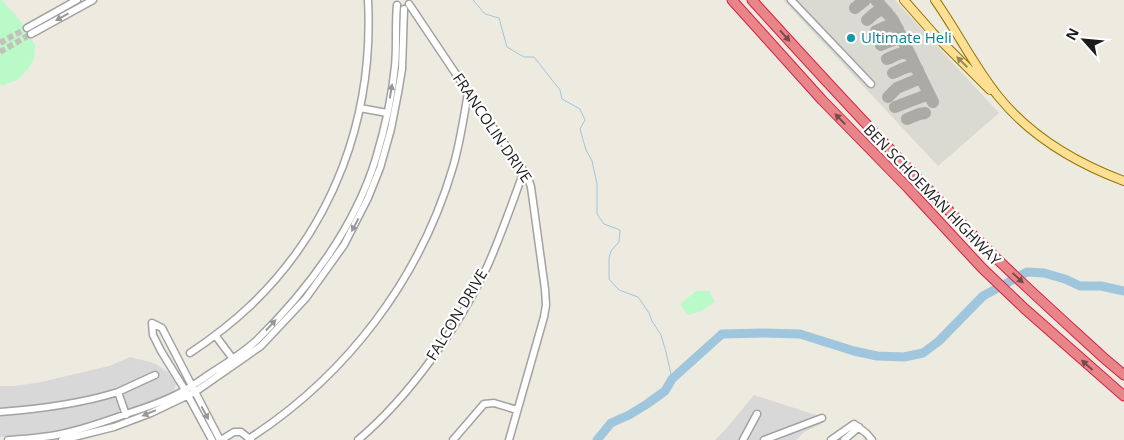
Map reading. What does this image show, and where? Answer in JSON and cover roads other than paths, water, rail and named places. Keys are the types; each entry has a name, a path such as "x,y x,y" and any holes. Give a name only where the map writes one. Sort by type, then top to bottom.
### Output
{"highway":[{"name":"BEN SCHOEMAN HIGHWAY","path":"732,0 822,100 908,188 982,268 1025,309 1124,396"},
{"name":"BEN SCHOEMAN HIGHWAY","path":"752,0 851,109 918,179 996,257 1124,375"}],"main road":[{"path":"904,0 920,20 1026,126 1057,149 1092,168 1124,181"},
{"path":"935,0 998,96"}],"street":[{"path":"76,0 29,31 93,0"},
{"path":"190,353 249,307 268,287 287,265 313,227 332,194 351,144 360,108 368,57 368,0"},
{"path":"791,0 871,84"},
{"path":"387,128 387,113 395,63 395,26 403,4"},
{"path":"8,440 32,439 101,427 114,427 151,413 227,370 258,343 303,296 344,245 364,197 398,93 402,69 403,4"},
{"name":"FRANCOLIN DRIVE","path":"403,4 524,171 531,188 546,305 509,440"},
{"path":"212,440 161,351 153,335 152,323 162,328 220,440 234,432 241,432 250,439 272,424 337,368 377,319 401,283 425,239 453,167 468,92"},
{"path":"360,108 387,113"},
{"name":"FALCON DRIVE","path":"358,440 414,382 458,320 492,255 524,171"},
{"path":"303,296 364,197"},
{"path":"338,240 344,245"},
{"path":"215,335 233,359"},
{"path":"193,389 258,343"},
{"path":"0,412 36,410 78,403 118,392 155,375"},
{"path":"118,392 126,414"},
{"path":"62,440 101,427 126,414 186,393"},
{"path":"453,440 484,404 494,404 517,410"},
{"path":"744,440 758,414"},
{"path":"764,440 822,418"},
{"path":"830,440 857,425"},
{"path":"844,440 857,425"},
{"path":"857,425 872,440"}],"waterway":[{"path":"473,0 485,14 499,18 507,47 524,57 534,57 560,90 562,99 580,109 585,120 580,129 586,150 592,161 597,184 597,214 604,224 620,230 619,242 611,251 609,258 609,279 619,290 638,297 649,313 661,335 672,379"},
{"path":"597,440 611,423 629,415 665,391 672,379 722,334 800,334 854,351 877,356 904,357 923,353 939,341 983,296 1027,272 1044,273 1080,286 1101,286 1124,291"}],"tunnel":[{"path":"0,43 27,28"},
{"path":"0,52 31,34"}],"place":[{"name":"Ultimate Heli","path":"851,38"}]}
